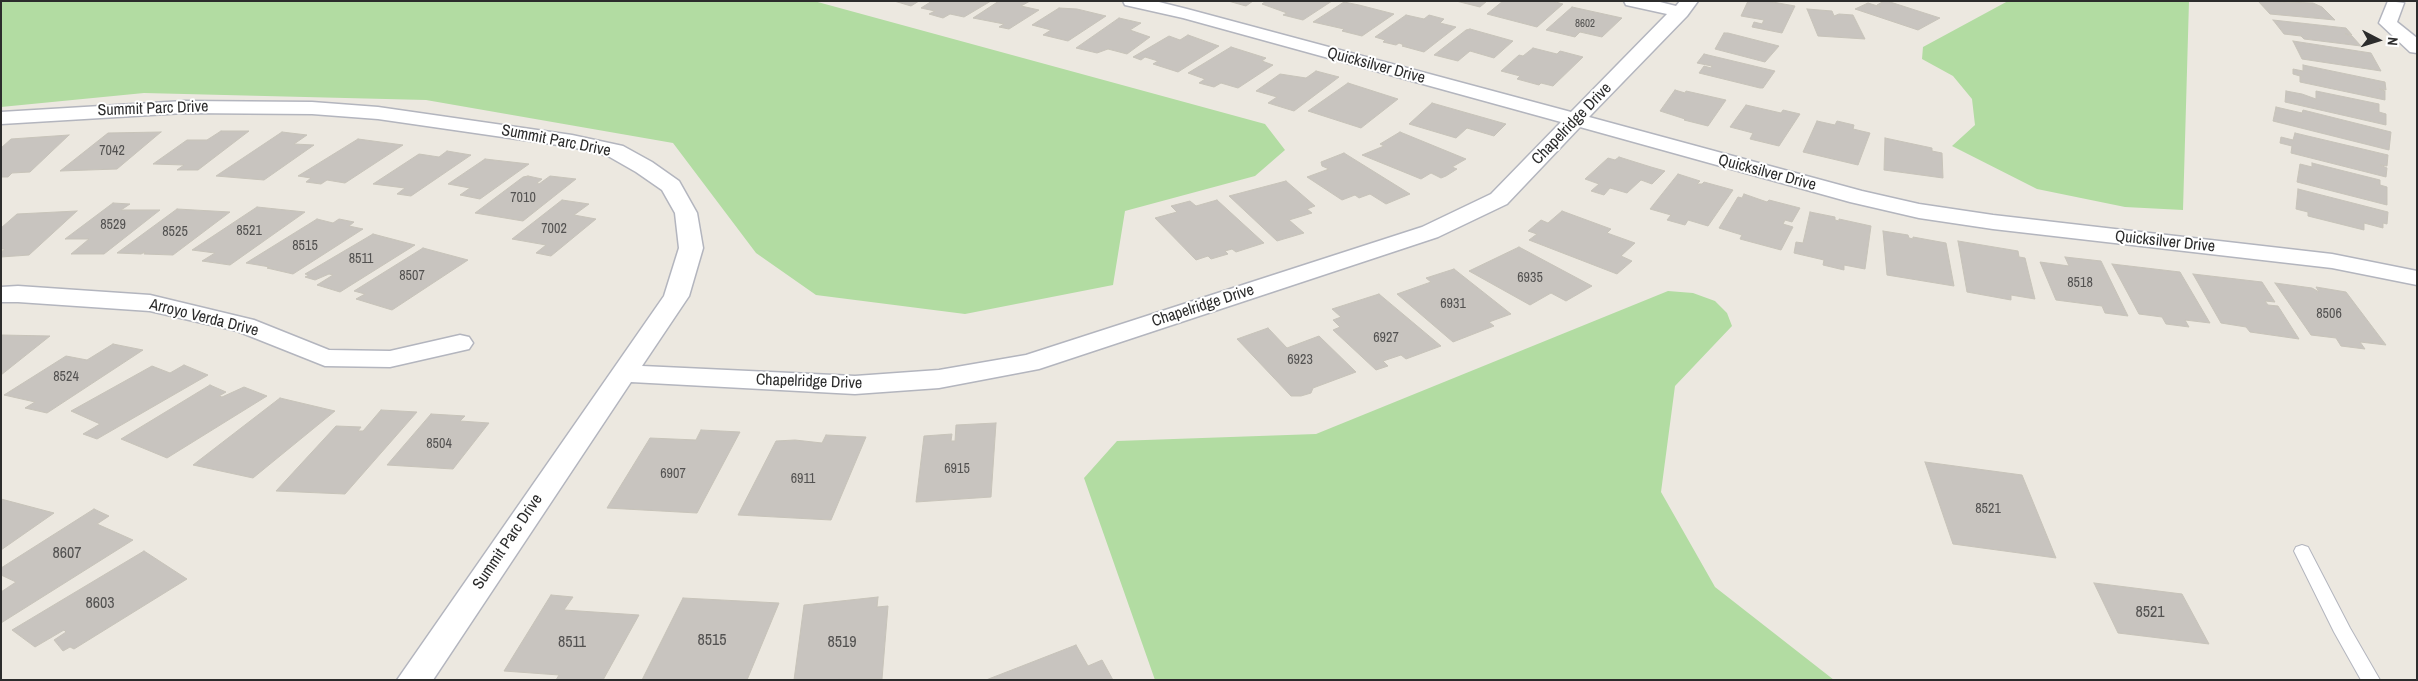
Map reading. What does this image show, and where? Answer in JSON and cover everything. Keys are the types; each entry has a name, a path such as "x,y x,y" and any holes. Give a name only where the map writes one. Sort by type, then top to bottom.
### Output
{"street":[{"name":"Quicksilver Drive","path":"1131,1 1196,16 1576,121 1858,197 1919,211 1993,222 2332,261 2417,278"},
{"path":"1632,1 1685,7"},
{"path":"2395,3 2388,23 2417,48"},
{"name":"Chapelridge Drive","path":"624,373 855,385 939,379 1030,362 1430,232 1499,199 1685,7"},
{"name":"Summit Parc Drive","path":"1,118 175,107 312,108 378,113 572,141 615,152 644,167 671,186 686,213 691,248 676,296 414,680"},
{"name":"Arroyo Verda Drive","path":"1,295 18,294 150,303 245,325 325,358 390,359 460,343"}],"lane":[{"path":"2302,551 2343,632 2371,680"}],"green space":[{"path":"1,1 814,1 1265,124 1285,150 1255,176 1125,211 1113,285 965,314 816,295 756,253 673,143 426,100 144,93 1,107"},
{"path":"2008,1 2189,1 2183,210 2125,207 2037,189 1952,146 1975,125 1972,99 1953,76 1922,59 1923,47"},
{"path":"1668,291 1693,293 1715,301 1727,313 1732,326 1675,386 1661,492 1715,587 1834,680 1155,680 1084,478 1117,441 1316,434"}],"building":[{"path":"894,1 919,1 911,6"},
{"path":"932,1 991,1 964,17 950,14 943,18 929,14 935,11 921,8"},
{"path":"999,1 1030,1 1021,6 1039,10 1009,29 999,27 1004,24 973,18"},
{"path":"1228,1 1253,1 1246,6"},
{"path":"1266,1 1332,1 1303,20 1283,15 1287,13 1262,4"},
{"path":"1456,1 1487,1 1480,7"},
{"path":"1503,1 1552,1 1563,4 1537,27 1487,14"},
{"path":"1748,1 1767,1 1795,6 1782,33 1752,27 1754,22 1762,24 1764,20 1741,16"},
{"path":"1884,1 1940,18 1918,30 1855,9 1868,3 1881,7 1877,5"},
{"path":"2258,1 2313,3 2322,7 2335,20 2270,14"},
{"path":"1344,2 1394,14 1362,36 1342,31 1344,29 1313,22"},
{"path":"1572,7 1622,18 1602,37 1580,32 1575,37 1546,30"},
{"path":"1059,8 1077,9 1106,16 1068,41 1043,35 1051,30 1032,25"},
{"path":"1807,9 1832,11 1834,16 1839,14 1853,15 1865,39 1818,36"},
{"path":"1406,15 1424,19 1429,15 1444,19 1440,23 1456,27 1424,52 1402,46 1404,45 1399,43 1396,45 1383,42 1385,40 1375,37"},
{"path":"1119,18 1141,23 1130,30 1150,37 1127,54 1108,49 1097,53 1076,48"},
{"path":"2273,20 2346,28 2352,35 2345,34 2352,36 2361,46 2304,39 2301,36 2284,34"},
{"path":"1470,29 1513,41 1494,58 1470,51 1458,61 1434,55 1466,30"},
{"path":"1724,33 1779,46 1765,62 1715,49"},
{"path":"1188,35 1219,46 1178,72 1153,64 1158,61 1145,57 1141,60 1133,57 1169,36 1180,40"},
{"path":"2293,41 2371,53 2381,71 2302,59"},
{"path":"1231,47 1266,58 1262,61 1273,65 1238,88 1221,83 1214,87 1199,83 1205,79 1188,73"},
{"path":"1533,48 1557,54 1560,51 1583,57 1553,86 1541,83 1539,85 1517,79 1520,76 1501,71 1519,55 1523,56"},
{"path":"1704,54 1775,71 1763,88 1760,88 1699,73 1704,66 1711,68 1712,66 1697,63"},
{"path":"2303,65 2385,82 2386,90 2379,89 2385,91 2385,100 2300,82 2300,76 2293,74 2293,69 2303,71"},
{"path":"1316,71 1339,77 1294,111 1268,103 1277,97 1256,91 1280,74 1306,78"},
{"path":"1348,83 1398,99 1361,128 1308,111"},
{"path":"1675,90 1726,100 1708,126 1660,111"},
{"path":"2286,91 2316,99 2316,91 2379,104 2379,112 2386,114 2386,125 2285,102"},
{"path":"1432,103 1506,124 1494,136 1467,128 1456,138 1409,124"},
{"path":"1746,105 1781,113 1783,110 1800,114 1779,146 1750,139 1753,133 1730,127"},
{"path":"2276,107 2302,113 2303,110 2391,132 2389,150 2273,121"},
{"path":"1817,121 1835,125 1837,121 1854,125 1853,129 1870,133 1858,165 1803,152"},
{"path":"221,131 249,131 198,170 177,170 184,165 153,164 187,140 207,140"},
{"path":"161,132 117,169 60,171 108,133"},
{"path":"282,132 307,135 294,144 314,145 264,180 216,176"},
{"path":"1400,132 1466,159 1452,167 1457,169 1446,176 1441,178 1431,173 1421,179 1362,155 1384,146 1380,144"},
{"path":"2295,133 2388,155 2387,166 2380,165 2387,168 2386,177 2291,153 2292,146 2280,143 2281,137 2293,140"},
{"path":"69,135 30,172 12,173 8,177 1,177 1,148 11,139"},
{"path":"1885,138 1932,148 1932,151 1942,153 1943,178 1884,170"},
{"path":"358,139 403,145 345,183 327,180 321,184 306,182 311,178 298,176"},
{"path":"447,151 471,155 411,196 397,194 405,188 373,184 419,154 439,157"},
{"path":"1344,153 1410,194 1386,204 1370,194 1359,198 1355,195 1342,200 1307,177 1329,169 1322,166 1321,162"},
{"path":"1619,157 1665,171 1652,184 1641,180 1627,193 1610,188 1604,195 1591,191 1599,184 1585,179 1608,158 1615,160"},
{"path":"485,159 529,164 480,199 460,195 470,188 448,184"},
{"path":"2312,163 2380,180 2380,185 2387,187 2387,205 2297,182 2300,164 2312,167"},
{"path":"1678,174 1700,181 1697,184 1704,182 1733,190 1708,226 1688,220 1685,225 1667,220 1671,215 1650,209"},
{"path":"528,176 542,179 537,183 539,184 550,176 576,179 523,221 475,213 523,177"},
{"path":"1286,181 1315,206 1307,209 1312,213 1289,220 1304,233 1277,241 1229,196"},
{"path":"2298,189 2388,212 2387,224 2383,223 2383,228 2364,223 2364,230 2308,216 2308,212 2296,209"},
{"path":"1744,194 1767,202 1769,200 1800,208 1792,222 1785,220 1783,224 1793,227 1781,250 1740,239 1742,235 1719,228 1738,197 1742,198"},
{"path":"562,200 589,204 574,215 596,219 551,256 536,253 546,245 512,239"},
{"path":"1217,200 1264,243 1236,252 1232,249 1225,251 1228,254 1211,259 1208,256 1196,260 1155,218 1177,212 1171,206 1190,201 1196,206"},
{"path":"113,203 130,204 121,210 160,210 104,254 71,254 89,239 65,239"},
{"path":"257,207 305,212 230,265 202,261 215,253 192,250"},
{"path":"177,209 230,212 173,255 144,254 145,252 141,254 117,253"},
{"path":"77,211 29,255 1,257 1,252 5,249 1,249 1,228 17,214"},
{"path":"1562,211 1611,229 1607,233 1635,243 1621,256 1632,261 1617,274 1529,240 1537,234 1528,231 1541,220 1548,223"},
{"path":"1810,212 1835,217 1835,220 1839,221 1839,219 1871,226 1865,269 1844,265 1844,270 1823,265 1824,260 1794,253 1796,242 1803,243"},
{"path":"317,219 333,223 339,219 354,222 349,226 363,229 293,274 267,268 270,267 246,263"},
{"path":"1883,231 1908,235 1909,238 1913,239 1913,237 1946,243 1954,286 1887,275"},
{"path":"373,234 415,245 340,292 317,285 333,275 329,274 315,280 305,277 309,275 305,274"},
{"path":"1958,241 2018,251 2019,257 2025,258 2035,299 2011,295 2011,300 1967,292"},
{"path":"1519,247 1592,286 1566,301 1551,293 1530,305 1469,271"},
{"path":"423,248 468,260 392,310 356,299 365,294 354,291"},
{"path":"2065,257 2101,261 2128,316 2105,313 2102,306 2056,300 2040,262 2069,266"},
{"path":"2112,264 2180,272 2210,323 2185,320 2189,327 2166,324 2162,317 2139,314"},
{"path":"1454,269 1511,314 1489,322 1494,326 1453,342 1397,294 1431,282 1426,278"},
{"path":"2193,274 2262,282 2275,302 2265,301 2268,305 2278,306 2299,339 2250,332 2246,327 2221,323"},
{"path":"2275,283 2312,288 2319,292 2316,287 2346,292 2386,345 2360,342 2365,349 2341,346 2336,338 2311,335"},
{"path":"1379,294 1441,346 1406,359 1401,355 1383,361 1388,366 1376,370 1333,330 1340,327 1333,320 1341,317 1332,309"},
{"path":"1268,328 1287,348 1319,336 1356,372 1313,388 1311,393 1291,396 1237,339"},
{"path":"1,335 50,336 1,375"},
{"path":"113,344 143,350 47,413 25,408 35,402 4,395 66,356 87,360"},
{"path":"184,365 208,375 97,439 83,434 100,424 71,411 152,366 170,373"},
{"path":"210,385 226,392 219,396 222,397 244,387 267,396 167,458 121,439"},
{"path":"280,398 335,411 253,478 193,465"},
{"path":"381,410 417,412 345,494 276,491 336,426 361,427 358,431 363,431"},
{"path":"431,414 465,416 460,421 489,423 453,469 387,465"},
{"path":"996,423 991,497 916,502 924,436 952,434 951,441 955,441 956,425"},
{"path":"701,430 740,432 697,513 607,508 650,438 696,440"},
{"path":"826,435 866,437 831,520 738,515 776,441 795,440 822,443"},
{"path":"1925,462 2022,475 2056,558 1953,544"},
{"path":"1,499 54,513 1,550"},
{"path":"94,509 109,516 97,524 133,540 1,623 1,592 16,582 1,575 1,568"},
{"path":"144,551 187,579 74,649 70,647 63,651 54,640 66,632 64,630 35,647 12,630"},
{"path":"2094,583 2182,594 2209,644 2118,633"},
{"path":"551,595 573,597 564,610 639,615 603,680 556,680 559,675 504,671"},
{"path":"878,597 877,607 888,606 882,679 794,680 804,605"},
{"path":"683,598 779,603 747,680 642,680"},
{"path":"1076,645 1088,666 1102,660 1113,680 986,680"}]}
